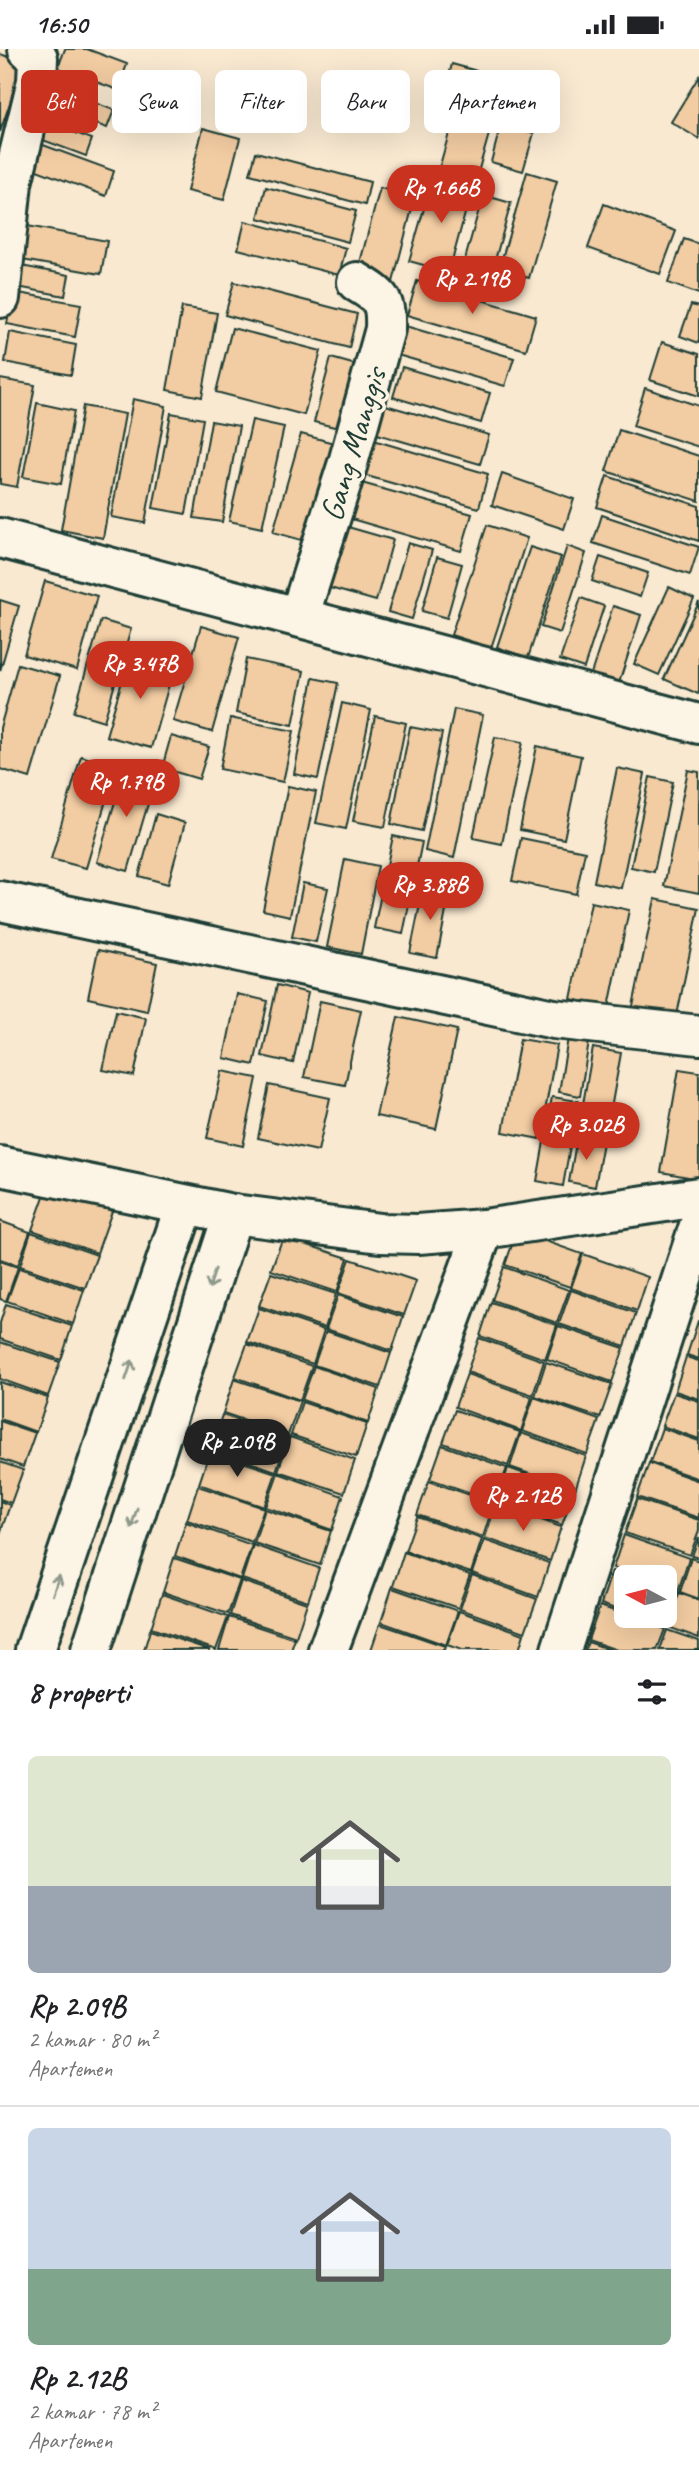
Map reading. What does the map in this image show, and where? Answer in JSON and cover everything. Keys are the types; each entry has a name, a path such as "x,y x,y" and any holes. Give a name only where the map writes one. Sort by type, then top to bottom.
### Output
{"street":[{"path":"0,298 12,183 37,81 38,58 28,49"},
{"name":"Gang Manggis","path":"299,617 348,463 385,329 386,309 379,296 357,282"},
{"path":"0,538 699,724"},
{"path":"0,901 554,1019 699,1035"},
{"path":"0,1166 233,1214 380,1233 418,1234 484,1229 699,1197"},
{"path":"34,1650 185,1205"},
{"path":"91,1650 233,1214"},
{"path":"561,1650 699,1226"},
{"path":"328,1650 484,1229"}],"building":[{"path":"65,49 87,49 127,64 125,70 112,70 112,88 98,83 98,70 58,68"},
{"path":"0,54 24,62 0,132"},
{"path":"452,64 474,70 450,70"},
{"path":"699,76 699,139 671,122"},
{"path":"98,104 112,109 107,128 98,125"},
{"path":"203,128 240,138 224,200 187,191"},
{"path":"33,133 76,133 92,139 86,156 32,136"},
{"path":"449,133 489,133 475,183 438,172"},
{"path":"499,133 534,133 523,171 491,162"},
{"path":"35,142 114,171 106,196 26,166"},
{"path":"256,152 370,182 365,205 250,174"},
{"path":"527,172 557,181 529,278 499,269"},
{"path":"433,177 472,188 449,272 409,261"},
{"path":"266,187 356,211 348,242 258,218"},
{"path":"380,188 415,197 391,290 355,281"},
{"path":"483,195 511,203 492,271 464,263"},
{"path":"604,204 676,231 660,274 588,248"},
{"path":"245,221 346,248 339,275 238,249"},
{"path":"17,224 107,241 101,274 11,258"},
{"path":"684,239 699,244 699,294 668,283"},
{"path":"16,265 69,275 65,296 12,286"},
{"path":"417,281 536,316 526,350 407,315"},
{"path":"234,282 357,314 349,348 225,315"},
{"path":"13,292 81,304 75,337 7,324"},
{"path":"691,305 699,307 699,343 680,336"},
{"path":"182,307 217,313 202,397 167,390"},
{"path":"402,325 514,358 505,386 394,354"},
{"path":"232,328 321,351 304,415 216,392"},
{"path":"10,332 76,345 71,375 5,362"},
{"path":"662,342 699,354 699,396 650,380"},
{"path":"331,358 367,368 351,431 314,422"},
{"path":"402,367 490,393 481,423 393,397"},
{"path":"0,379 35,385 17,487 0,484"},
{"path":"645,388 699,406 699,447 633,426"},
{"path":"133,399 166,406 145,523 111,517"},
{"path":"37,403 74,411 61,484 23,477"},
{"path":"382,404 489,435 480,464 374,433"},
{"path":"83,406 125,414 103,538 61,530"},
{"path":"171,413 203,419 186,514 153,508"},
{"path":"252,420 284,427 262,528 229,521"},
{"path":"211,421 239,426 222,522 194,518"},
{"path":"619,430 699,456 699,501 606,471"},
{"path":"301,434 341,445 312,543 273,532"},
{"path":"363,437 488,474 479,508 353,472"},
{"path":"502,474 574,499 564,529 492,505"},
{"path":"607,476 699,506 699,541 597,507"},
{"path":"358,482 472,514 461,551 348,518"},
{"path":"602,515 699,547 690,575 593,543"},
{"path":"334,523 393,540 376,601 316,584"},
{"path":"487,525 527,538 491,648 451,635"},
{"path":"408,543 432,550 412,619 388,612"},
{"path":"567,546 586,553 560,633 541,627"},
{"path":"530,547 561,557 528,658 497,647"},
{"path":"437,557 462,564 447,618 422,611"},
{"path":"600,557 648,573 640,597 592,581"},
{"path":"45,581 97,596 77,670 24,655"},
{"path":"669,587 694,599 659,675 634,664"},
{"path":"581,598 604,606 584,668 560,660"},
{"path":"0,600 19,606 0,671"},
{"path":"699,602 699,692 698,694 664,679"},
{"path":"613,606 641,615 619,683 591,674"},
{"path":"101,620 131,629 104,721 74,712"},
{"path":"201,626 239,637 212,732 173,721"},
{"path":"130,654 174,667 151,748 106,736"},
{"path":"246,659 304,671 293,725 236,713"},
{"path":"18,664 60,676 30,778 0,769 0,728"},
{"path":"313,678 338,683 318,779 294,774"},
{"path":"342,703 371,710 346,829 316,823"},
{"path":"454,709 483,715 454,858 425,851"},
{"path":"375,716 406,723 385,827 353,821"},
{"path":"230,718 294,731 283,782 220,769"},
{"path":"410,727 442,733 422,831 391,824"},
{"path":"171,736 209,747 199,779 162,768"},
{"path":"495,737 523,742 502,844 473,838"},
{"path":"537,746 581,756 564,839 520,830"},
{"path":"81,756 116,767 86,868 51,859"},
{"path":"125,768 156,777 128,871 97,862"},
{"path":"617,768 645,774 621,888 594,882"},
{"path":"688,770 699,772 699,893 664,886"},
{"path":"650,777 673,782 654,872 631,867"},
{"path":"288,786 316,792 290,916 263,910"},
{"path":"156,814 185,823 168,884 139,876"},
{"path":"393,836 422,842 403,934 374,928"},
{"path":"521,838 585,851 576,894 512,881"},
{"path":"345,859 378,866 361,954 327,947"},
{"path":"303,883 328,888 316,942 292,937"},
{"path":"424,885 450,890 437,958 410,953"},
{"path":"655,899 699,908 675,1025 631,1016"},
{"path":"591,902 629,910 609,1007 571,999"},
{"path":"98,950 157,963 147,1011 88,998"},
{"path":"277,985 308,993 293,1063 262,1056"},
{"path":"237,994 268,1001 254,1065 224,1058"},
{"path":"320,1001 361,1010 345,1085 304,1077"},
{"path":"116,1011 146,1018 134,1076 103,1070"},
{"path":"398,1017 457,1030 436,1129 376,1116"},
{"path":"568,1038 589,1042 580,1096 559,1092"},
{"path":"520,1039 557,1045 540,1139 503,1132"},
{"path":"593,1048 621,1053 609,1120 581,1115"},
{"path":"679,1069 699,1072 699,1179 661,1172"},
{"path":"222,1071 257,1078 243,1146 207,1138"},
{"path":"269,1085 330,1098 318,1151 258,1138"},
{"path":"552,1097 578,1101 563,1186 537,1181"},
{"path":"577,1137 603,1142 595,1187 569,1182"},
{"path":"47,1188 112,1211 97,1253 32,1230"},
{"path":"0,1221 30,1232 18,1265 0,1259"},
{"path":"517,1231 582,1254 570,1287 505,1265"},
{"path":"31,1232 97,1255 85,1288 20,1266"},
{"path":"283,1237 348,1258 337,1292 271,1270"},
{"path":"583,1254 648,1277 637,1311 571,1288"},
{"path":"350,1259 416,1281 404,1315 338,1293"},
{"path":"0,1261 18,1267 6,1301 0,1299"},
{"path":"504,1267 569,1290 557,1323 492,1300"},
{"path":"19,1268 84,1290 73,1324 7,1301"},
{"path":"271,1273 336,1294 325,1328 259,1306"},
{"path":"571,1290 636,1313 625,1346 559,1324"},
{"path":"338,1295 403,1317 392,1351 326,1329"},
{"path":"491,1302 557,1325 545,1359 480,1336"},
{"path":"6,1304 72,1326 61,1360 0,1339 0,1323"},
{"path":"259,1308 324,1330 313,1364 247,1342"},
{"path":"699,1321 699,1359 687,1355"},
{"path":"558,1326 624,1348 612,1382 547,1359"},
{"path":"326,1331 391,1353 380,1387 314,1365"},
{"path":"479,1338 544,1361 533,1395 467,1372"},
{"path":"0,1342 60,1362 48,1396 0,1379"},
{"path":"247,1344 312,1366 300,1400 235,1377"},
{"path":"686,1357 699,1361 699,1399 675,1391"},
{"path":"546,1362 612,1384 600,1418 535,1396"},
{"path":"314,1366 379,1389 368,1423 302,1400"},
{"path":"467,1374 532,1397 521,1431 455,1407"},
{"path":"234,1379 300,1401 288,1435 223,1413"},
{"path":"0,1382 48,1398 36,1432 0,1419"},
{"path":"674,1393 699,1401 699,1439 662,1426"},
{"path":"534,1397 599,1420 587,1454 522,1431"},
{"path":"302,1402 367,1424 356,1457 291,1435"},
{"path":"455,1410 520,1432 508,1466 443,1443"},
{"path":"222,1415 288,1437 276,1471 211,1449"},
{"path":"0,1421 35,1433 23,1467 0,1459"},
{"path":"662,1428 699,1441 699,1479 650,1462"},
{"path":"521,1433 586,1456 575,1490 510,1467"},
{"path":"290,1437 355,1460 344,1493 278,1471"},
{"path":"442,1445 507,1468 495,1501 430,1479"},
{"path":"210,1451 276,1473 264,1507 199,1484"},
{"path":"0,1462 23,1470 11,1503 0,1499"},
{"path":"649,1463 699,1481 699,1518 637,1497"},
{"path":"508,1468 574,1491 562,1525 497,1502"},
{"path":"278,1473 343,1496 332,1530 266,1507"},
{"path":"429,1481 494,1503 483,1537 417,1515"},
{"path":"198,1486 264,1508 252,1542 187,1520"},
{"path":"637,1499 699,1520 699,1531 690,1555 625,1533"},
{"path":"0,1501 10,1505 0,1534"},
{"path":"496,1504 561,1527 550,1561 485,1538"},
{"path":"265,1509 331,1531 320,1565 254,1543"},
{"path":"417,1517 482,1539 471,1573 405,1551"},
{"path":"186,1522 252,1545 240,1579 175,1556"},
{"path":"624,1535 689,1558 678,1591 677,1565 614,1565"},
{"path":"699,1537 699,1558 692,1556"},
{"path":"484,1540 549,1563 538,1597 472,1573"},
{"path":"253,1545 319,1568 308,1601 242,1579"},
{"path":"404,1552 470,1575 458,1608 393,1586"},
{"path":"174,1558 240,1580 228,1614 163,1592"},
{"path":"691,1558 699,1561 699,1599 680,1592"},
{"path":"612,1571 614,1572 614,1609 601,1604"},
{"path":"472,1575 537,1599 525,1632 460,1609"},
{"path":"241,1581 307,1603 296,1637 230,1615"},
{"path":"392,1588 458,1611 446,1645 381,1622"},
{"path":"679,1593 699,1600 699,1638 671,1628 677,1628"},
{"path":"162,1594 228,1617 216,1650 151,1628"},
{"path":"600,1606 614,1611 614,1628 665,1629 657,1650 617,1650 588,1640"},
{"path":"459,1611 524,1634 519,1650 462,1650 447,1645"},
{"path":"229,1617 295,1639 291,1650 219,1650"},
{"path":"380,1624 445,1646 444,1650 371,1650"},
{"path":"150,1630 210,1650 144,1650"},
{"path":"667,1630 699,1641 699,1650 660,1650"},
{"path":"588,1642 611,1650 585,1650"}]}
